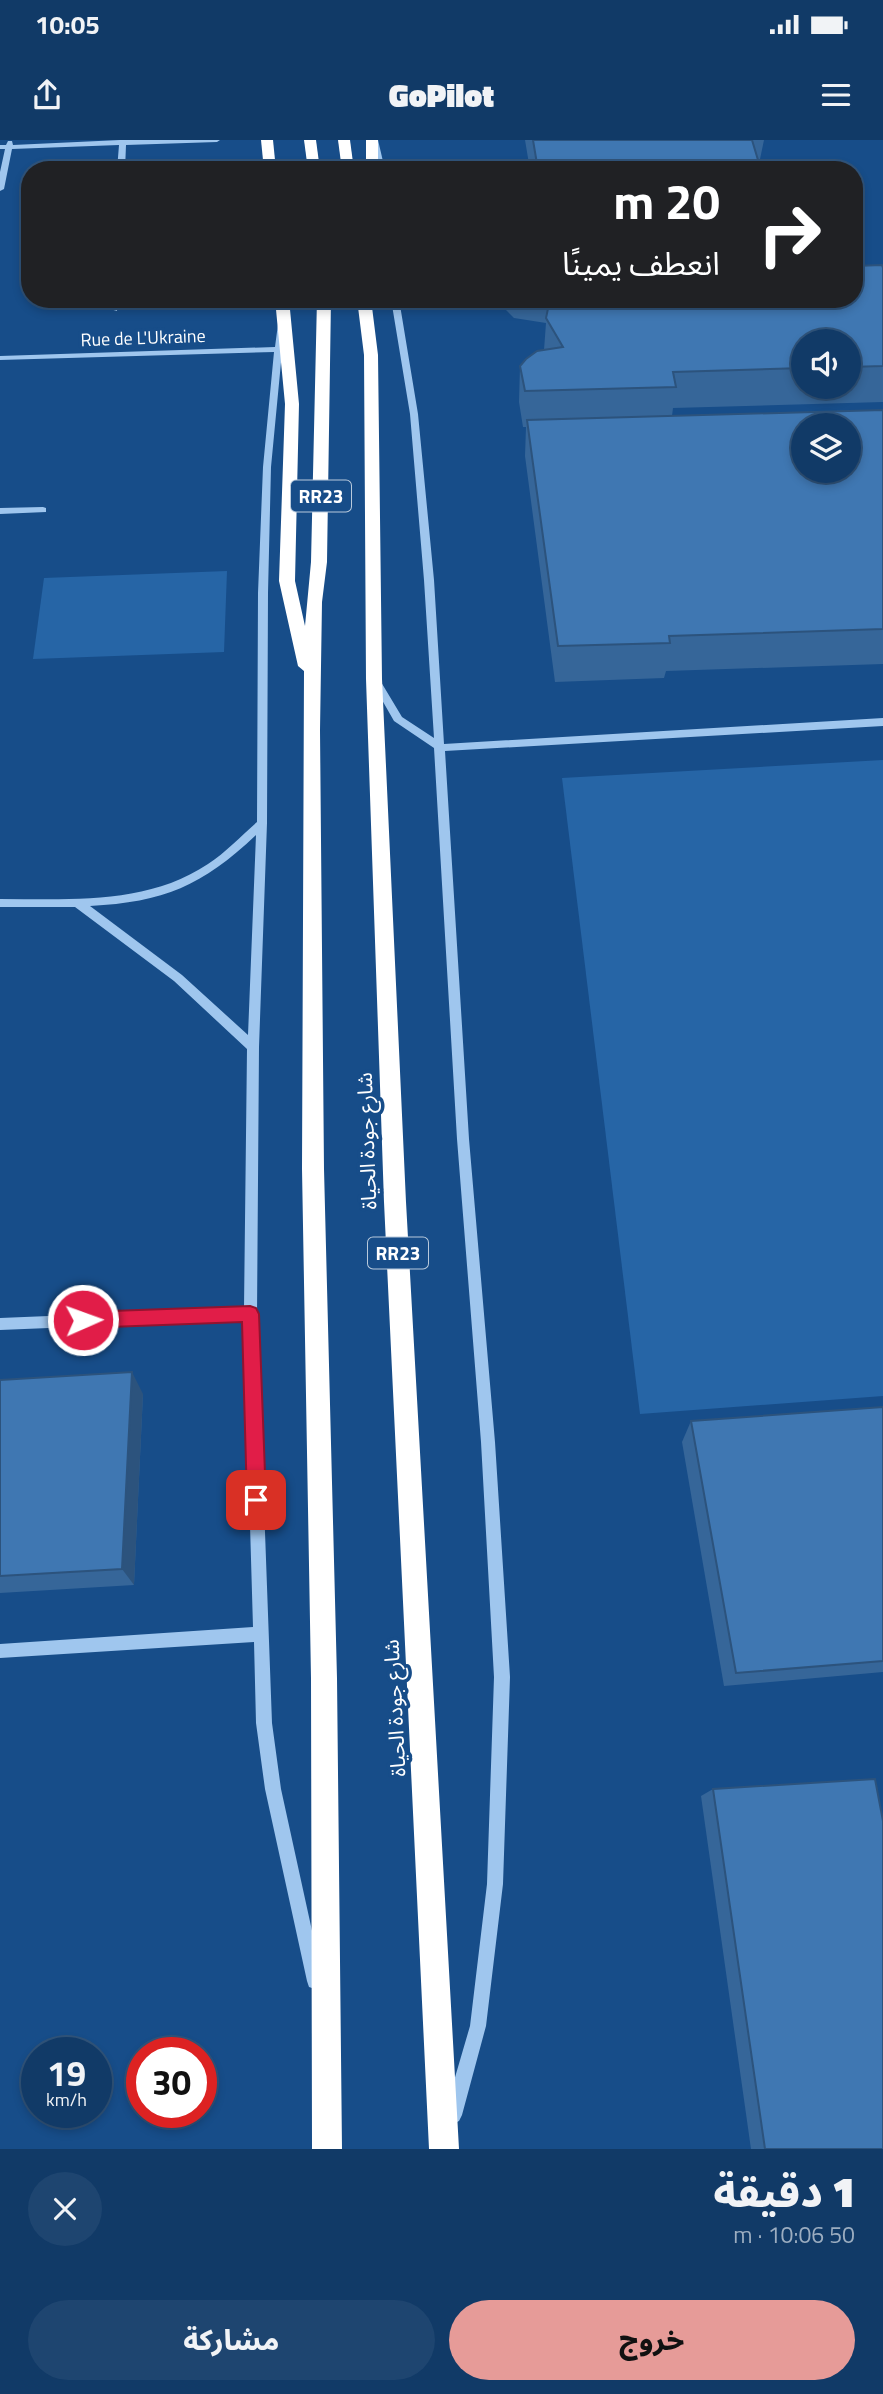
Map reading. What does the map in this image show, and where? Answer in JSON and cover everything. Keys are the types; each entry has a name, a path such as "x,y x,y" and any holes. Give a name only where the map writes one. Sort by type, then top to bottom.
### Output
{"highway":[{"path":"267,140 269,161"},
{"path":"310,140 313,161"},
{"path":"344,140 347,161"},
{"path":"372,161 373,140"},
{"path":"282,308 283,349 292,404 287,581 293,620 313,692"},
{"name":"RR23","path":"324,308 320,535 314,602 313,1169 324,1678 327,2149"},
{"name":"شارع جودة الحياة","path":"365,308 371,355 374,679 395,1202 444,2148"},
{"path":"371,308 371,355"}],"street":[{"path":"0,147 10,143 217,140"},
{"path":"373,140 379,161"},
{"path":"0,190 10,143"},
{"path":"121,161 122,143"},
{"path":"396,308 414,414 441,748 463,1139 488,1442 502,1677 495,1884 478,2026 444,2148"},
{"path":"283,349 267,467 263,580 262,823 253,1047 250,1314 264,1723 274,1789 326,2035"},
{"name":"Rue de L'Ukraine","path":"0,358 283,349"},
{"path":"0,511 43,510"},
{"path":"374,679 398,719 441,748 883,722"},
{"path":"0,903 77,903 158,894 210,869 262,823"},
{"path":"77,903 178,978 253,1047"},
{"path":"0,1324 250,1314"},
{"path":"0,1651 261,1634"}],"shaded area":[{"path":"227,571 224,652 33,659 44,578"},
{"path":"883,760 883,1396 640,1414 562,778"}],"building":[{"path":"533,140 752,140 758,161 536,161"},
{"path":"882,265 883,366 861,367 861,329 791,329 791,368 673,372 676,387 525,391 520,366 526,359 537,351 563,347 546,318 548,308 863,308 863,266"},
{"path":"883,410 883,629 669,636 670,643 558,646 527,420"},
{"path":"132,1372 122,1569 0,1576 0,1380"},
{"path":"883,1407 883,1661 736,1673 691,1421"},
{"path":"875,1779 883,1821 883,2149 765,2149 713,1789"}],"route":[{"path":"83,1320 250,1314 256,1500"}]}
